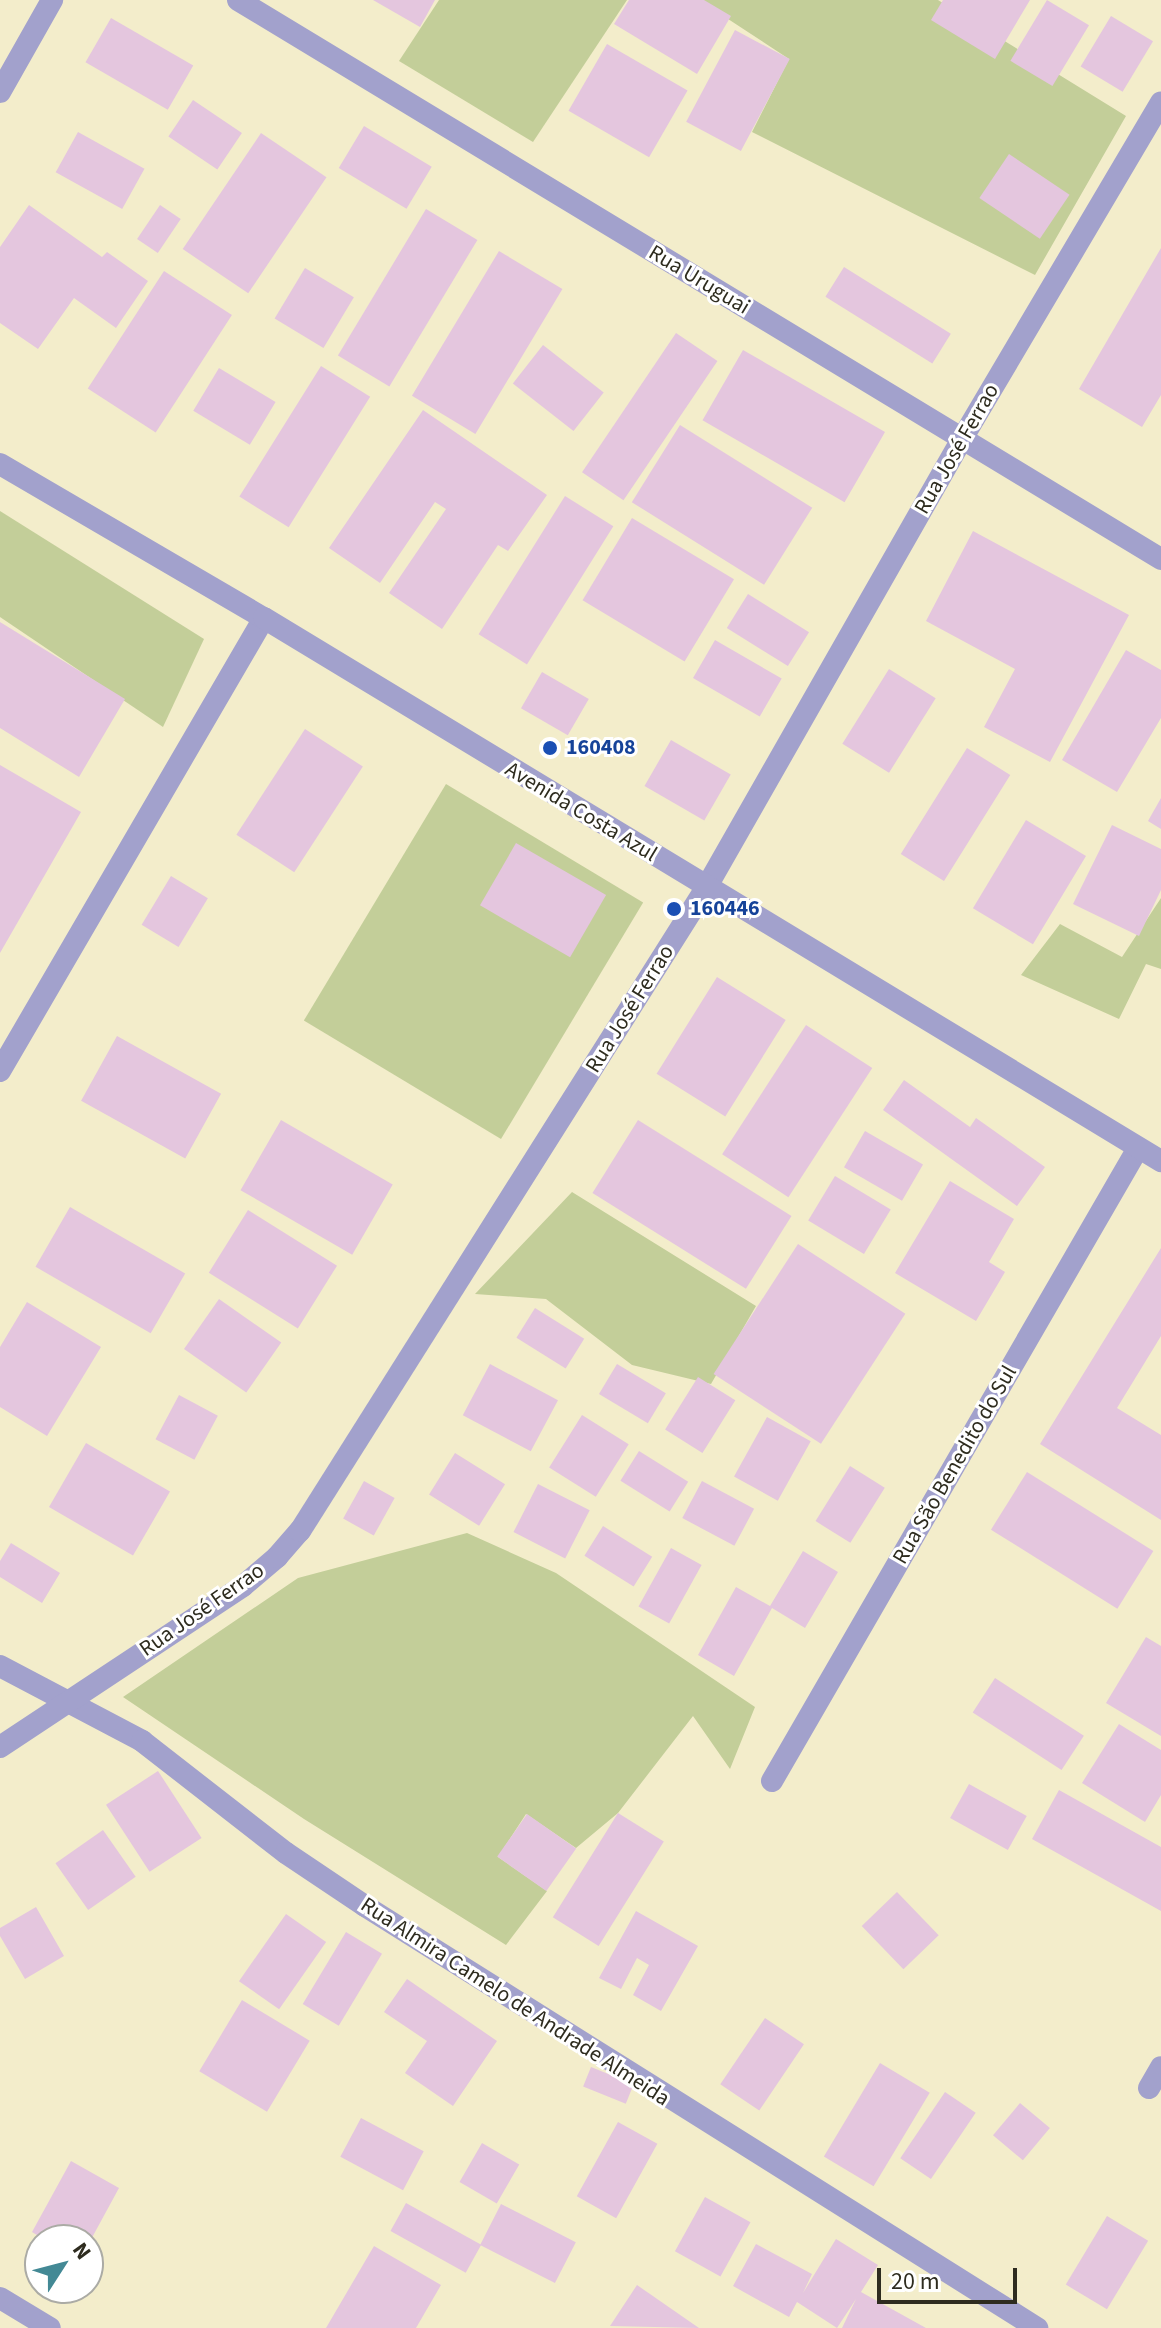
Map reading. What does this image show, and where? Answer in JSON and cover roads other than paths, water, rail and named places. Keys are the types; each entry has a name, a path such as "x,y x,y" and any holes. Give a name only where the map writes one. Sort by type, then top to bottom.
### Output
{"street":[{"path":"0,92 52,0"},
{"name":"Rua Uruguai","path":"238,0 1161,559"},
{"name":"Rua José Ferrao","path":"0,1747 75,1705 243,1586 277,1557 300,1531 706,888 962,439 1161,102"},
{"name":"Avenida Costa Azul","path":"0,464 264,618 1161,1161"},
{"path":"3,1058 264,618"},
{"name":"Rua São Benedito do Sul","path":"772,1781 1138,1148"},
{"name":"Rua Almira Camelo de Andrade Almeida","path":"0,1666 142,1741 286,1853 365,1906 1033,2327"},
{"path":"1149,2088 1161,2067"},
{"path":"0,2298 50,2328"}],"place":[{"name":"160408","path":"550,748"},
{"name":"160446","path":"674,909"}]}
